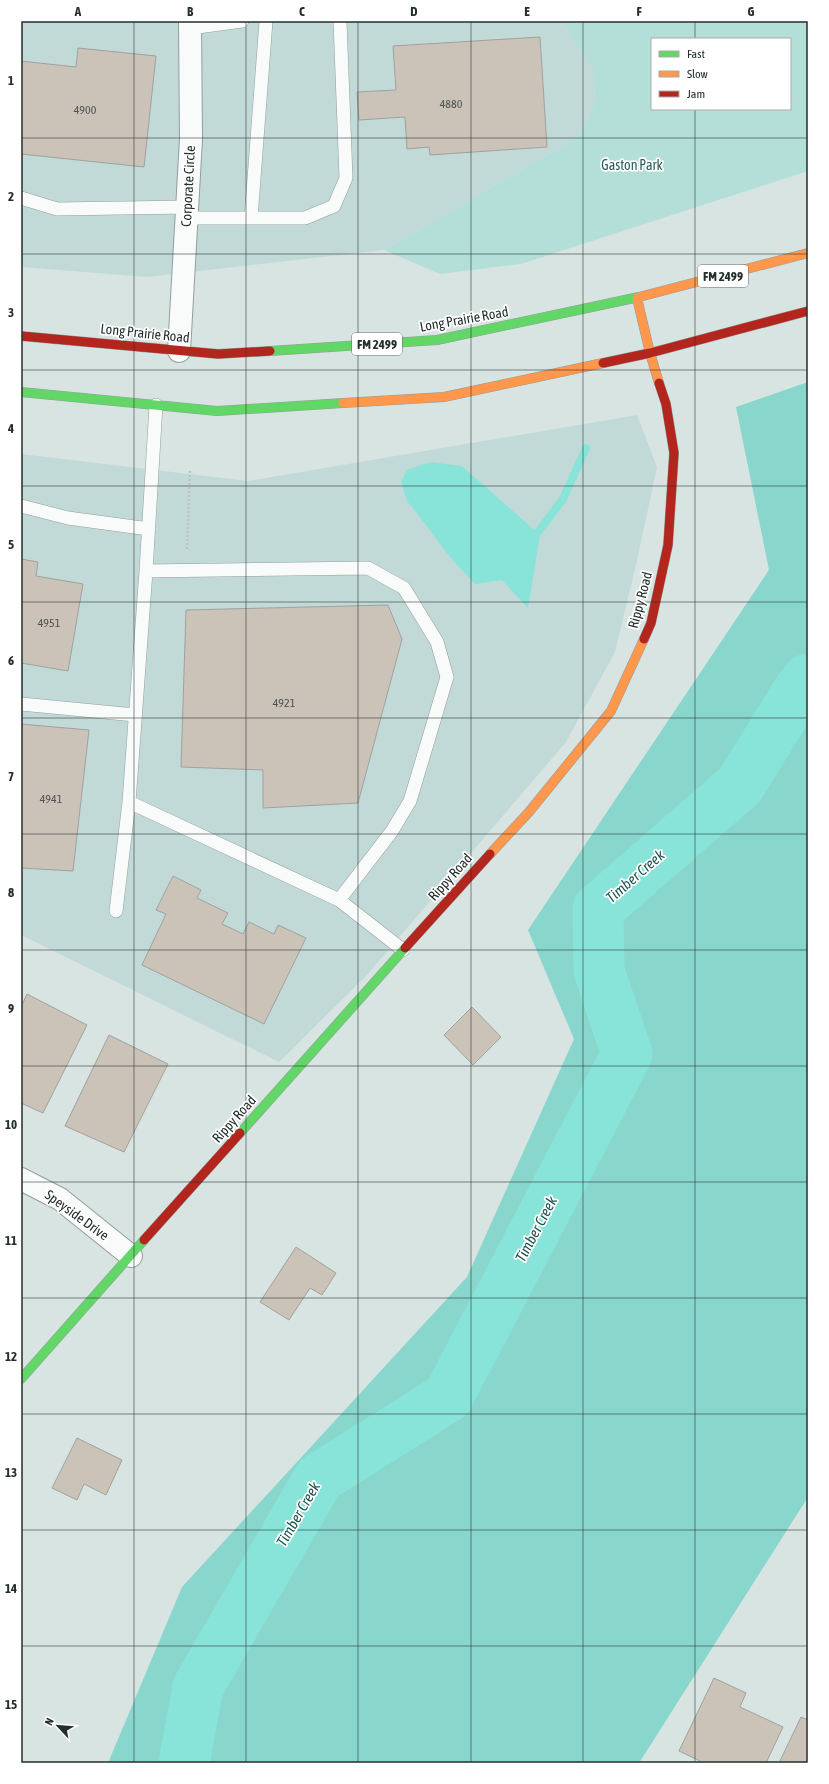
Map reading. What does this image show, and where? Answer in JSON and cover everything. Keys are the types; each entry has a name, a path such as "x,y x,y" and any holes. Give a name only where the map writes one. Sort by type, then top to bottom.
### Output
{"main road":[{"name":"Long Prairie Road","path":"21,336 218,354 437,340 637,298 808,253"},
{"name":"Rippy Road","path":"21,1379 403,950 529,812 611,711 651,623 668,545 674,453 666,404 650,353 637,298"},
{"path":"21,392 217,411 444,397 650,353 808,311"}],"street":[{"name":"Corporate Circle","path":"178,350 191,139 190,25"},
{"name":"Speyside Drive","path":"21,1179 60,1199 131,1256"}],"lane":[{"path":"190,25 242,21"},
{"path":"251,218 266,21"},
{"path":"21,198 57,209 186,213 251,218 305,218 334,206 346,178 340,21"},
{"path":"116,911 129,802 149,529 156,405"},
{"path":"21,506 68,518 149,529"},
{"path":"146,571 368,568 404,588 437,642 447,677 410,801 392,831 338,900"},
{"path":"21,704 135,715"},
{"path":"129,802 338,900 403,950"}],"path":[{"path":"186,570 190,470"}],"shaded area":[{"path":"21,21 561,21 593,68 595,103 578,137 384,250 147,277 21,267"},
{"path":"808,382 808,1497 639,1763 108,1763 182,1587 467,1277 574,1039 528,930 769,570 736,407"},
{"path":"637,415 657,467 636,565 615,652 566,742 366,976 279,1062 21,935 21,454 248,481"},
{"path":"430,462 462,466 540,535 528,608 502,580 475,584 449,556 407,501 401,482 407,470"}],"green space":[{"name":"Gaston Park","path":"561,21 808,21 808,171 521,264 440,274 384,250 578,137 595,103 593,68"}],"building":[{"path":"540,37 547,147 430,155 429,147 407,149 405,117 359,120 357,92 396,90 393,46"},
{"path":"78,48 156,56 144,167 21,154 21,61 76,67"},
{"path":"21,559 38,562 36,576 83,584 68,671 21,663"},
{"path":"388,605 402,639 358,803 263,808 263,770 181,767 186,610"},
{"path":"21,724 89,730 73,871 21,868"},
{"path":"173,876 201,890 197,898 228,913 222,924 243,934 249,922 274,934 278,925 306,938 264,1024 142,965 166,914 156,910"},
{"path":"27,994 87,1025 43,1113 21,1103 21,1007"},
{"path":"472,1007 501,1037 473,1065 444,1035"},
{"path":"109,1035 168,1064 124,1152 65,1126"},
{"path":"296,1247 336,1273 322,1295 310,1288 289,1320 260,1302"},
{"path":"77,1438 122,1460 106,1495 84,1484 77,1500 52,1488"},
{"path":"714,1678 746,1693 740,1707 783,1727 766,1763 699,1763 700,1761 679,1751"},
{"path":"801,1717 808,1720 808,1763 779,1763"}],"waterway":[{"path":"538,532 563,499 586,448"},
{"name":"Timber Creek","path":"184,1763 198,1687 319,1478 448,1397 627,1054 599,971 598,909 740,785 800,688 808,679"}],"traffic: fast":[{"path":"270,351 437,340 639,297"},
{"path":"21,392 217,411 343,403"},
{"path":"240,1133 405,948"},
{"path":"21,1379 144,1240"}],"traffic: slow":[{"path":"639,297 808,253"},
{"path":"637,298 659,383"},
{"path":"343,403 444,397 603,363"},
{"path":"490,854 529,812 611,711 644,639"}],"traffic: jam":[{"path":"603,363 650,353 808,311"},
{"path":"21,336 218,354 270,351"},
{"path":"644,639 651,623 668,545 674,453 666,404 659,383"},
{"path":"405,948 490,854"},
{"path":"144,1240 240,1133"}]}
